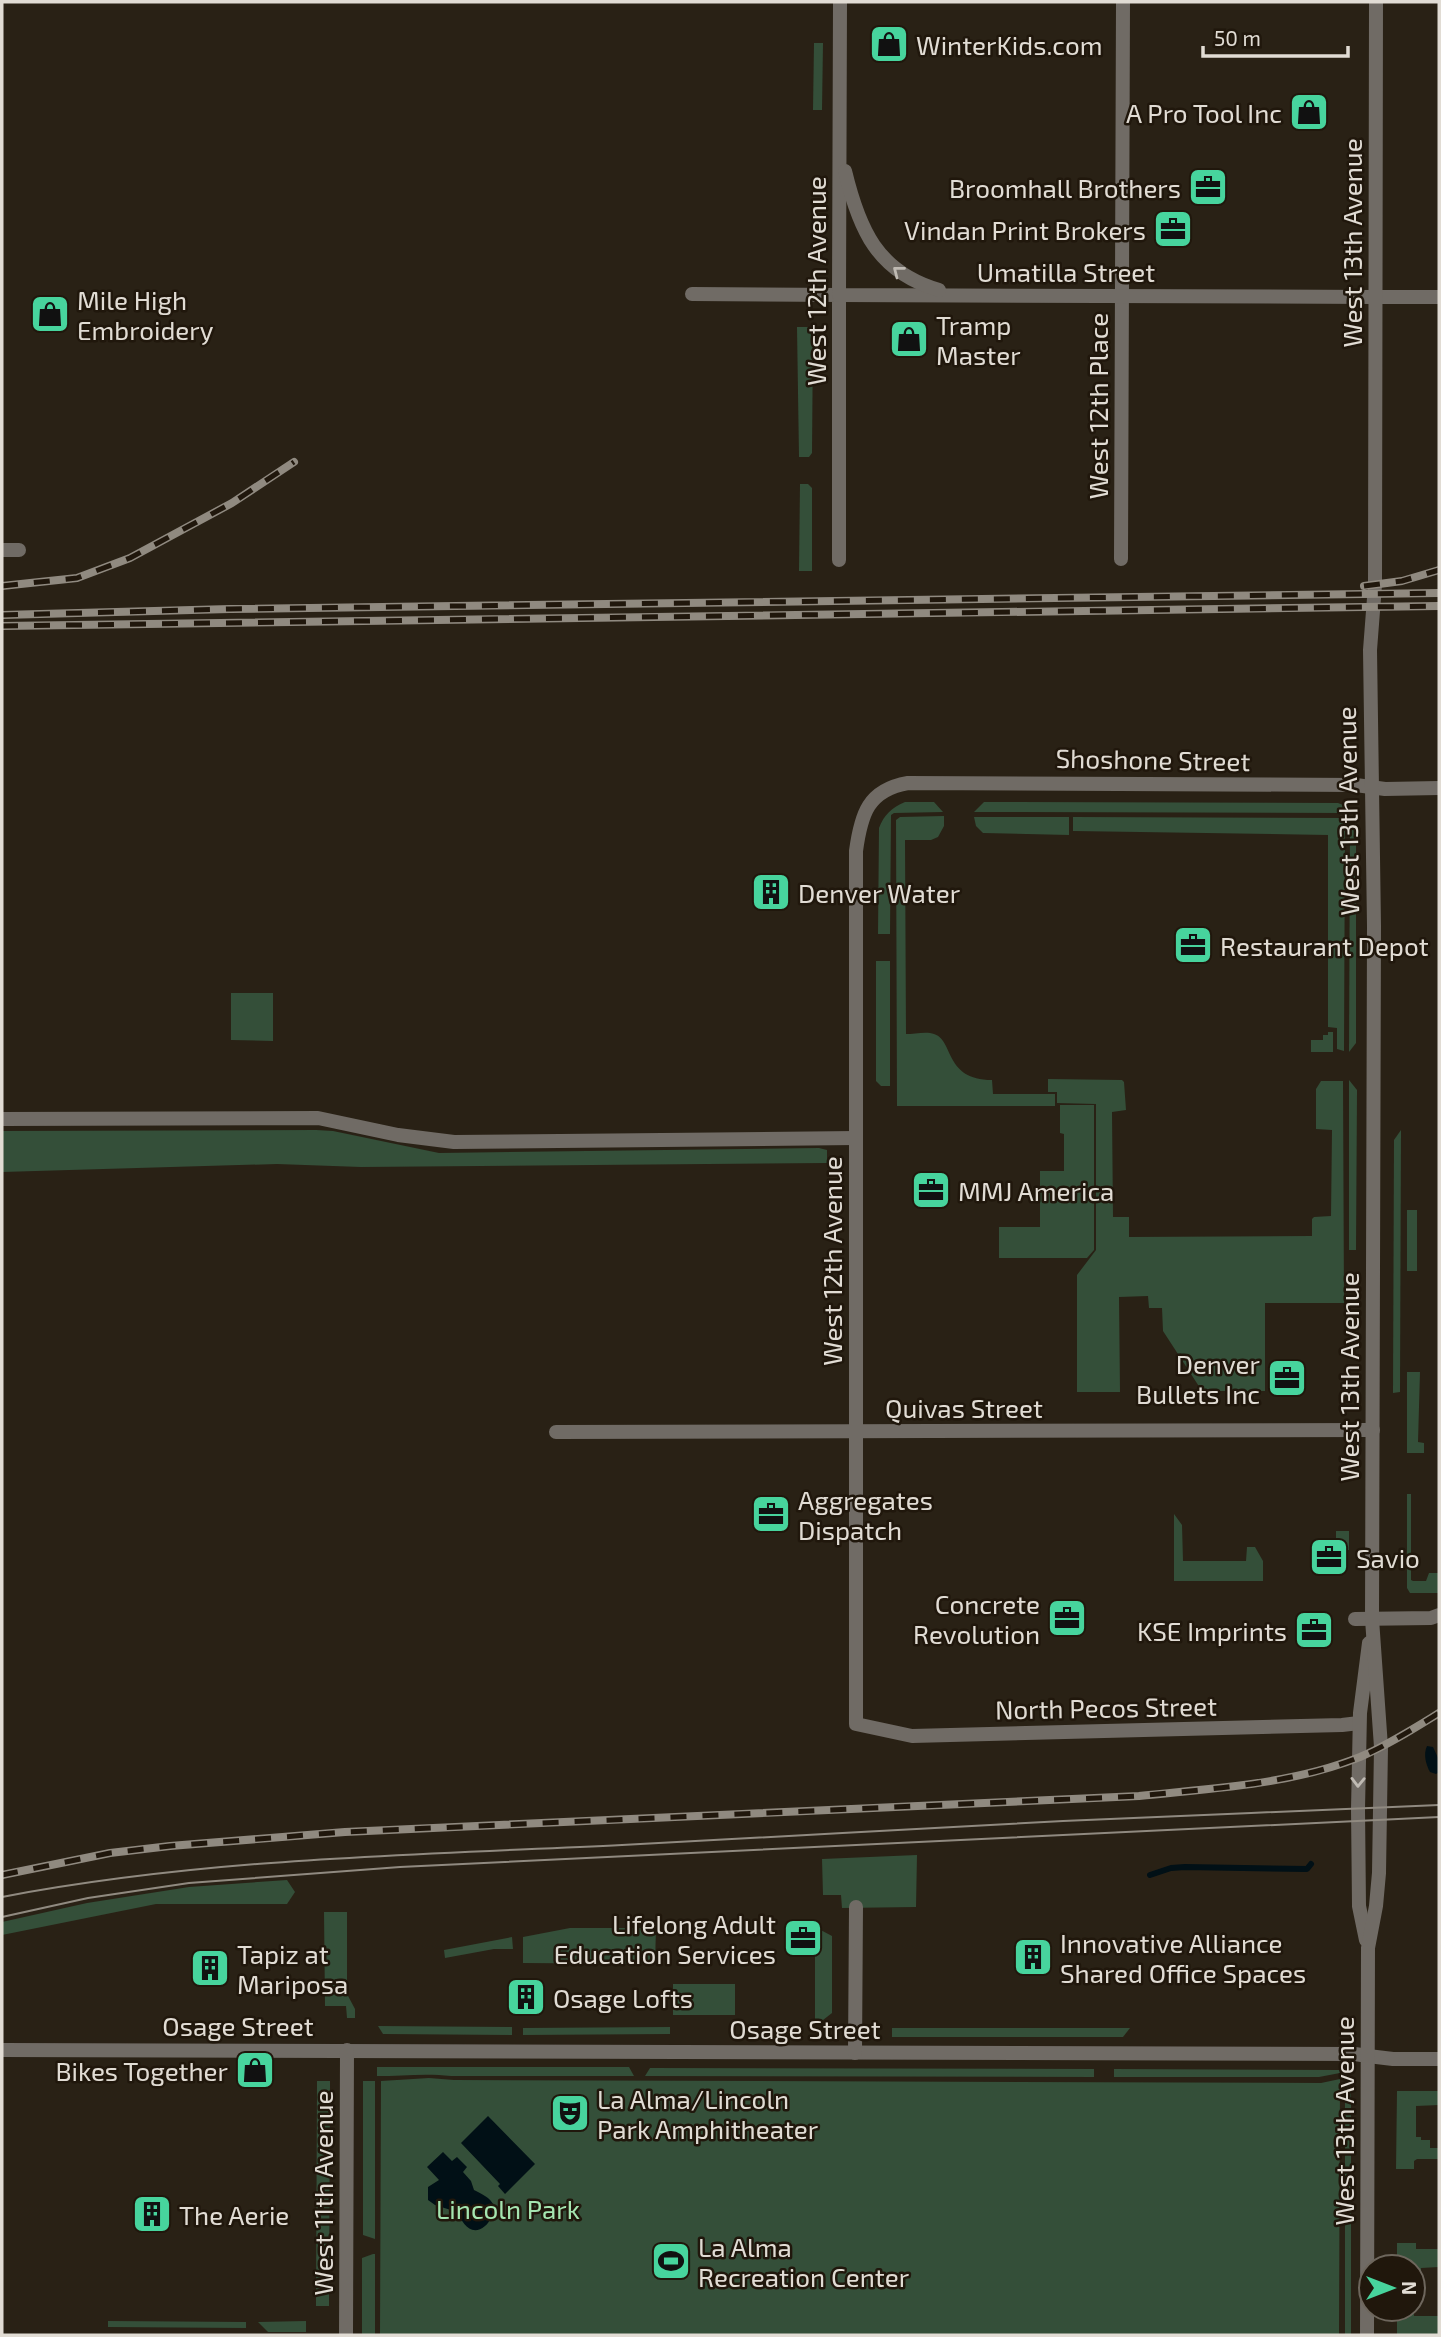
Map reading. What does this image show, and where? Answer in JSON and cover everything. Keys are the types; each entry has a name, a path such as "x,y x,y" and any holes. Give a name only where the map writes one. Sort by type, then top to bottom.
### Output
{"street":[{"name":"West 12th Avenue","path":"839,560 841,2"},
{"name":"West 12th Place","path":"1121,559 1123,2"},
{"name":"West 13th Avenue","path":"1367,2335 1368,1948 1379,1873 1381,1747 1372,1619 1374,926 1370,650 1375,585 1376,2"},
{"path":"840,148 858,218 882,258 915,282 960,295"},
{"name":"Umatilla Street","path":"692,294 1439,297"},
{"path":"2,550 19,550"},
{"name":"Shoshone Street","path":"872,800 887,788 908,783 1356,785 1385,789 1439,788"},
{"name":"West 12th Avenue","path":"856,1724 856,850 863,819 872,800"},
{"path":"2,1119 318,1118 398,1135 454,1142 856,1138"},
{"name":"Quivas Street","path":"556,1432 1373,1430"},
{"path":"1355,1619 1437,1618"},
{"name":"West 13th Avenue","path":"1368,1948 1359,1906 1359,1723 1372,1619"},
{"name":"North Pecos Street","path":"856,1724 912,1736 1342,1726 1359,1723"},
{"path":"855,2053 856,1907"},
{"name":"Osage Street","path":"2,2050 1355,2054 1393,2059 1439,2059"},
{"name":"West 11th Avenue","path":"346,2335 347,2050"}],"green space":[{"path":"814,43 823,43 822,110 813,110"},
{"path":"797,327 811,327 813,334 812,453 809,457 799,457"},
{"path":"800,484 808,484 812,488 812,571 799,571"},
{"path":"905,802 934,802 943,812 891,815 890,934 878,934 879,828 889,812"},
{"path":"984,802 1338,803 1346,806 1346,813 974,812"},
{"path":"944,816 944,826 938,837 931,840 905,840 906,1034 928,1033 940,1038 952,1059 966,1074 992,1080 993,1094 1055,1094 1055,1106 897,1106 896,820 900,817"},
{"path":"974,817 1069,817 1069,835 983,833 976,826"},
{"path":"1073,817 1345,818 1344,1051 1337,1049 1337,1028 1328,1027 1328,835 1073,831"},
{"path":"1350,818 1354,818 1356,824 1356,1043 1349,1052"},
{"path":"876,961 890,961 890,1086 881,1086 876,1081"},
{"path":"231,993 273,993 273,1041 231,1040"},
{"path":"1328,1032 1333,1032 1333,1052 1311,1052 1311,1040 1323,1040 1323,1035 1328,1035"},
{"path":"1048,1079 1124,1082 1126,1110 1112,1112 1113,1217 1129,1217 1129,1237 1312,1236 1312,1219 1331,1216 1332,1130 1316,1129 1316,1089 1321,1081 1343,1081 1344,1303 1265,1303 1265,1391 1202,1391 1163,1331 1162,1308 1149,1308 1148,1296 1119,1297 1120,1392 1077,1392 1077,1275 1096,1250 1096,1104 1057,1103 1057,1092 1048,1092"},
{"path":"1349,1080 1357,1090 1356,1250 1349,1250"},
{"path":"1060,1105 1094,1105 1094,1250 1087,1258 999,1258 999,1227 1040,1227 1040,1171 1064,1171 1064,1134 1060,1133"},
{"path":"1401,1130 1400,1392 1393,1393 1394,1140"},
{"path":"2,1131 333,1131 439,1153 819,1148 827,1150 827,1163 361,1167 277,1164 2,1172"},
{"path":"1407,1210 1417,1210 1417,1271 1407,1271"},
{"path":"1407,1372 1420,1372 1418,1442 1424,1443 1424,1453 1407,1453"},
{"path":"1407,1494 1411,1494 1411,1580 1426,1581 1429,1573 1439,1573 1439,1593 1410,1593 1407,1588"},
{"path":"1174,1514 1182,1525 1183,1561 1246,1561 1247,1547 1255,1547 1263,1561 1263,1581 1174,1581"},
{"path":"1336,1531 1349,1531 1349,1550 1342,1550 1342,1574 1333,1574 1333,1540 1336,1539"},
{"path":"917,1855 916,1907 842,1908 841,1895 823,1895 822,1859"},
{"path":"287,1880 295,1892 287,1904 156,1904 2,1935 2,1922 87,1903 189,1887"},
{"path":"324,1912 347,1912 347,1994 355,2009 355,2018 347,2018 346,2006 325,2006"},
{"path":"815,1927 832,1936 832,2013 823,2020 815,2020"},
{"path":"570,1928 656,1928 655,1964 523,1963 523,1937"},
{"path":"512,1937 513,1949 494,1949 445,1958 444,1950"},
{"path":"673,1984 735,1984 735,2015 673,2015"},
{"path":"378,2026 512,2027 512,2035 383,2034"},
{"path":"670,2027 670,2034 523,2035 523,2028"},
{"path":"892,2028 1130,2028 1123,2037 892,2037"},
{"path":"377,2067 629,2067 634,2076 377,2076"},
{"path":"650,2068 1094,2069 1094,2077 645,2076"},
{"path":"1114,2069 1340,2070 1340,2073 1319,2077 1114,2077"},
{"name":"Lincoln Park","path":"429,2078 1321,2083 1340,2079 1339,2335 380,2335 381,2081"},
{"path":"317,2081 330,2081 329,2306 316,2306"},
{"path":"363,2081 375,2081 375,2239 363,2235"},
{"path":"1345,2084 1351,2084 1351,2335 1345,2335"},
{"path":"1397,2091 1439,2091 1439,2105 1416,2106 1416,2137 1430,2140 1430,2148 1439,2148 1439,2159 1417,2159 1414,2161 1414,2169 1396,2169"},
{"path":"1397,2243 1416,2243 1416,2249 1439,2249 1439,2267 1427,2268 1427,2253 1397,2253"},
{"path":"373,2254 375,2335 362,2335 362,2258"},
{"path":"1427,2316 1439,2316 1439,2335 1397,2335 1397,2323 1427,2323"},
{"path":"108,2321 246,2322 246,2328 108,2327"},
{"path":"306,2321 306,2332 268,2332 258,2322"}],"shaded area":[{"path":"1427,1746 1433,1747 1439,1760 1439,1772 1436,1774 1430,1772 1427,1766"},
{"path":"488,2116 535,2164 505,2194 498,2186 500,2184 461,2143"},
{"path":"443,2152 452,2161 457,2157 467,2167 463,2172 471,2181 474,2190 493,2204 496,2212 480,2229 471,2229 464,2224 457,2212 428,2200 428,2187 439,2180 427,2167"}],"waterway":[{"path":"1150,1875 1171,1868 1185,1867 1307,1869 1311,1864"}],"tram line":[{"path":"2,1897 156,1874 310,1860 1063,1821 1439,1805"},
{"path":"2,1917 88,1898 189,1883 400,1867 1439,1817"}],"railway":[{"path":"2,586 77,578 130,558 232,503 294,462"},
{"path":"1364,586 1402,581 1439,570"},
{"path":"2,615 230,609 1439,593"},
{"path":"2,626 1439,606"},
{"path":"2,1875 110,1853 345,1832 1139,1796 1223,1788 1306,1774 1360,1757 1439,1713"}],"place":[{"name":"WinterKids.com","path":"889,44"},
{"name":"A Pro Tool Inc","path":"1309,112"},
{"name":"Broomhall Brothers","path":"1208,187"},
{"name":"Vindan Print Brokers","path":"1173,229"},
{"name":"Mile High Embroidery","path":"50,314"},
{"name":"Tramp Master","path":"909,339"},
{"name":"Denver Water","path":"771,892"},
{"name":"Restaurant Depot","path":"1193,945"},
{"name":"MMJ America","path":"931,1190"},
{"name":"Denver Bullets Inc","path":"1287,1378"},
{"name":"Aggregates Dispatch","path":"771,1514"},
{"name":"Savio","path":"1329,1557"},
{"name":"Concrete Revolution","path":"1067,1618"},
{"name":"KSE Imprints","path":"1314,1630"},
{"name":"Lifelong Adult Education Services","path":"803,1938"},
{"name":"Innovative Alliance Shared Office Spaces","path":"1033,1957"},
{"name":"Tapiz at Mariposa","path":"210,1968"},
{"name":"Osage Lofts","path":"526,1997"},
{"name":"Bikes Together","path":"255,2070"},
{"name":"La Alma/Lincoln Park Amphitheater","path":"570,2113"},
{"name":"The Aerie","path":"152,2214"},
{"name":"La Alma Recreation Center","path":"671,2261"}]}
